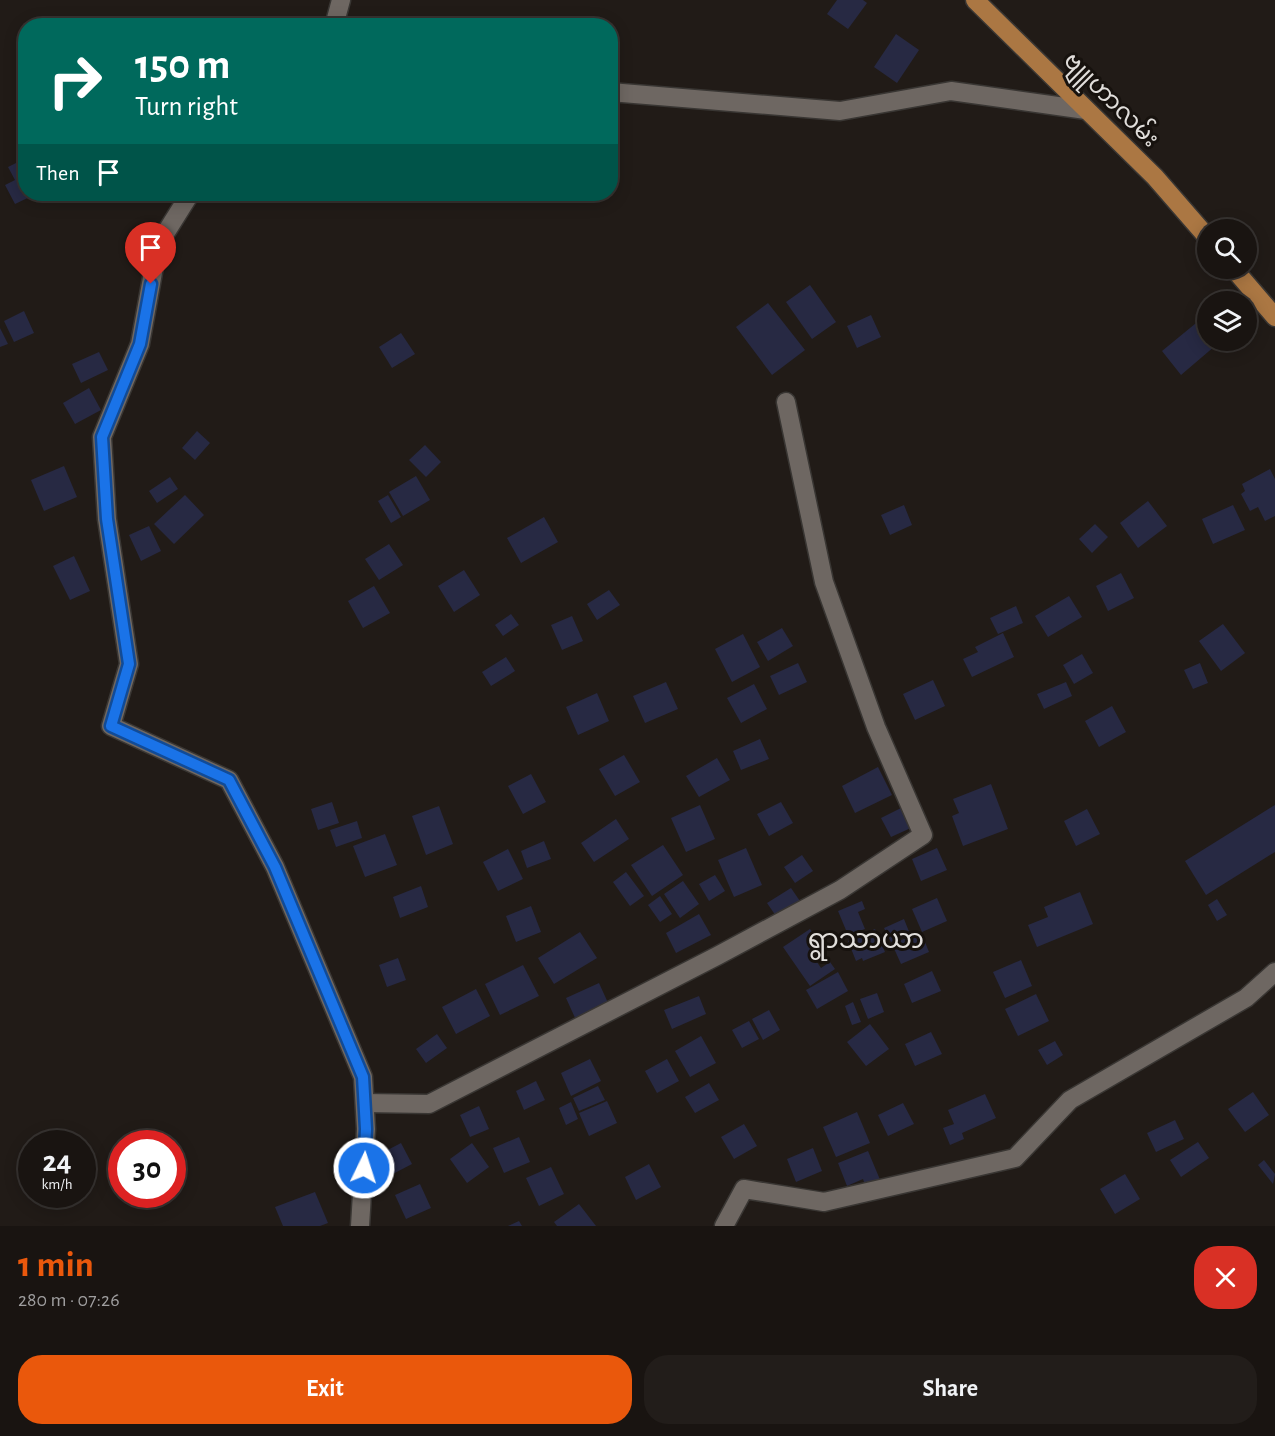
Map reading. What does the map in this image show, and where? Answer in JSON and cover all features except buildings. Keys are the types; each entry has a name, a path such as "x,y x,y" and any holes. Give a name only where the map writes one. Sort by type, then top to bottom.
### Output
{"main road":[{"name":"ဗျူဟာလမ်း","path":"975,0 1155,177 1197,225"},
{"path":"1242,279 1275,317"}],"street":[{"path":"336,18 341,0"},
{"path":"618,93 840,111 951,91 1086,110"},
{"path":"186,201 158,244 140,344 102,437 107,519 129,664 111,726 229,780 275,867 363,1077 366,1129 360,1226"},
{"path":"365,1103 429,1104 840,890 923,835 876,727 824,582 786,402"},
{"path":"724,1226 744,1189 824,1202 1015,1158 1070,1100 1246,998 1275,972"}],"district":[{"name":"ရွာသာယာ","path":"866,939"}],"route":[{"path":"151,284 140,344 102,437 107,519 129,664 111,726 229,780 275,867 363,1077 366,1129 364,1168"}]}
